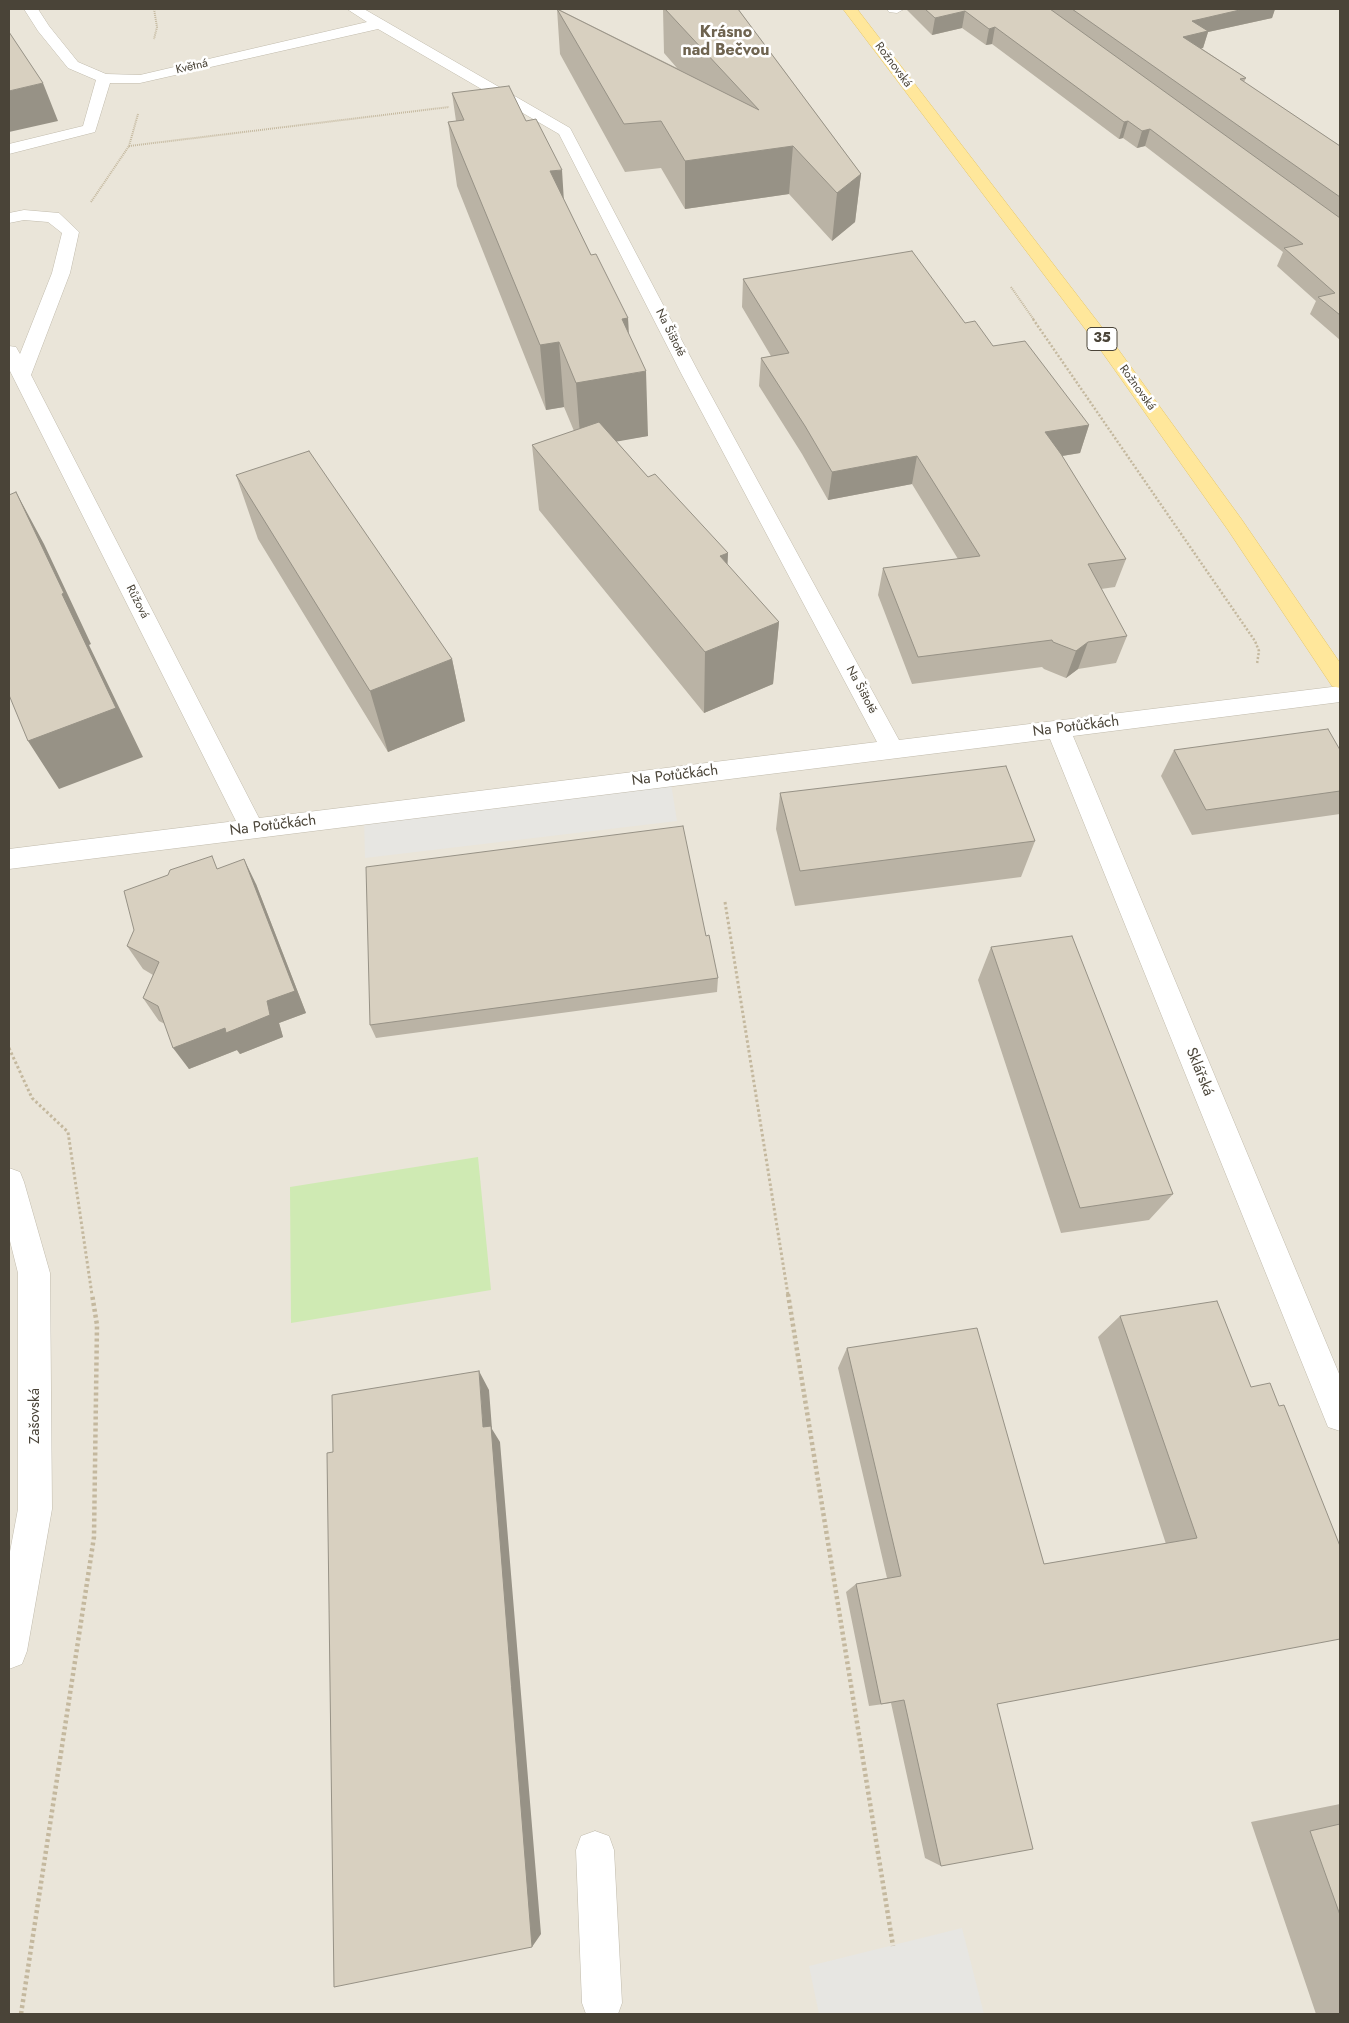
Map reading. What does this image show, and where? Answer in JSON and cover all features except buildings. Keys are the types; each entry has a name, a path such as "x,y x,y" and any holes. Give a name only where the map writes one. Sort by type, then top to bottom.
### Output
{"main road":[{"name":"Rožnovská","path":"850,9 1101,338 1235,525 1340,680"}],"street":[{"name":"Květná","path":"31,9 43,28 73,65 104,78 140,80 379,24"},
{"name":"Na Šištotě","path":"354,9 565,131 696,384 892,749"},
{"path":"9,149 90,129 104,78"},
{"path":"9,218 24,215 53,217 71,232 61,273 21,375"},
{"name":"Růžová","path":"9,351 252,828"},
{"name":"Na Potůčkách","path":"9,858 1340,694"},
{"name":"Sklářská","path":"1058,729 1340,1415"},
{"name":"Zašovská","path":"9,1182 34,1273 35,1509 9,1651"},
{"path":"595,1850 602,2003"}],"path":[{"path":"129,146 450,107"},
{"path":"1006,280 1255,641 1260,652 1256,667"},
{"path":"725,902 893,1946"}],"shaded area":[{"path":"9,9 1340,9 1340,2014 9,2014"},
{"path":"670,777 677,821 365,858 364,815"},
{"path":"962,1928 984,2014 819,2014 809,1966"}],"green space":[{"path":"478,1157 491,1290 291,1323 290,1187"}],"district":[{"name":"Krásno nad Bečvou","path":"726,42"}]}
